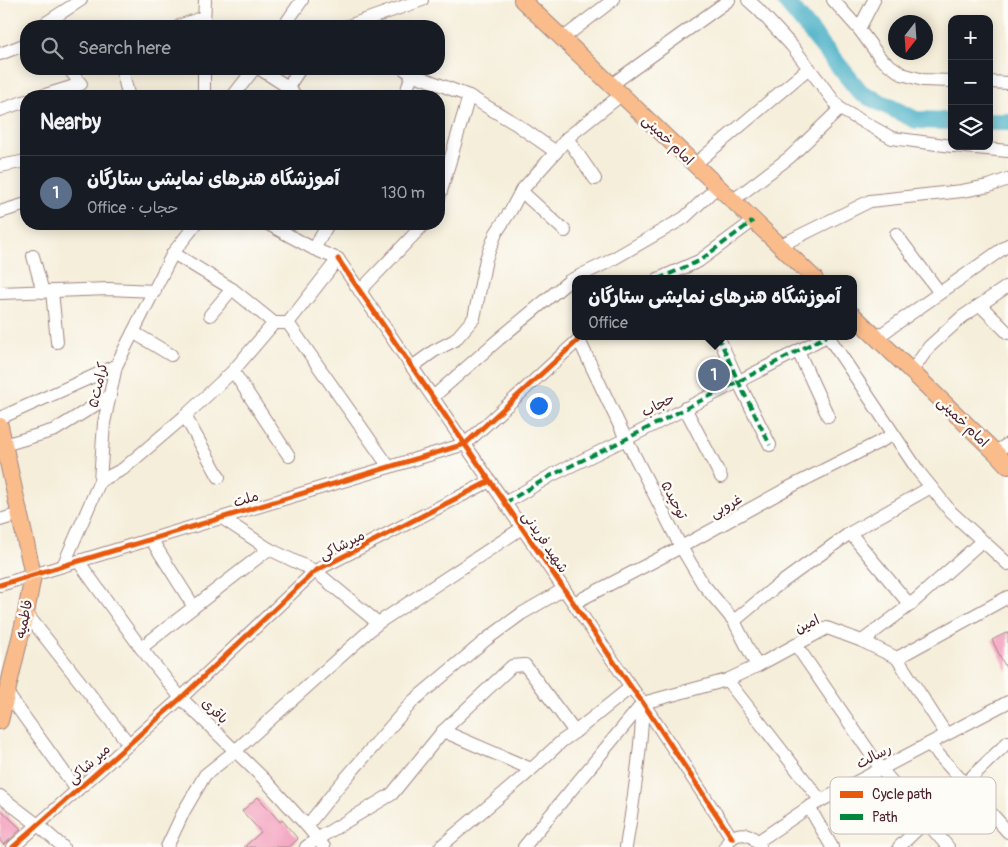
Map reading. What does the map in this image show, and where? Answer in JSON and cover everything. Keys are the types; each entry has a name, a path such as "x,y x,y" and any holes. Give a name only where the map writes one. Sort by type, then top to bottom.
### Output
{"main road":[{"name":"امام خمینی","path":"522,0 811,275"},
{"name":"امام خمینی","path":"857,322 911,372 1002,448 1008,466"},
{"path":"0,426 33,575"},
{"name":"فاطمیه","path":"0,721 6,684 26,613 33,575"}],"street":[{"path":"50,20 81,0"},
{"path":"204,20 205,0"},
{"path":"288,20 302,0"},
{"path":"365,20 422,0"},
{"path":"562,39 613,0"},
{"path":"412,366 434,351 456,340 474,318 486,259 496,233 521,191 567,138 616,90 729,0"},
{"path":"748,0 789,43 840,109 892,138 948,145"},
{"path":"832,0 859,29 881,59 902,74 923,80 948,81"},
{"path":"859,29 874,0"},
{"path":"0,54 20,46"},
{"path":"694,165 809,68"},
{"path":"61,90 80,84 73,75"},
{"path":"123,75 127,90"},
{"path":"204,75 204,90"},
{"path":"238,90 249,75"},
{"path":"269,75 291,90"},
{"path":"292,90 298,75"},
{"path":"406,90 408,75"},
{"path":"418,75 469,96 516,124 556,152"},
{"path":"993,82 1008,83"},
{"path":"445,178 469,96"},
{"path":"0,110 20,103"},
{"path":"732,201 790,157 840,109"},
{"path":"567,138 595,179"},
{"path":"993,150 1008,151"},
{"path":"0,166 20,162"},
{"path":"779,246 870,201 962,192 1008,180"},
{"path":"581,275 684,218 717,187"},
{"path":"521,191 565,231"},
{"path":"0,212 20,206"},
{"path":"667,275 699,261 753,221"},
{"name":"کرامت۵","path":"63,566 100,481 104,423 116,366 173,253 191,230"},
{"path":"281,230 314,249 338,259 288,323"},
{"path":"314,249 325,230"},
{"path":"360,291 418,230"},
{"path":"896,234 940,293"},
{"path":"876,338 1006,250"},
{"path":"173,253 232,290 274,323 288,323"},
{"path":"32,256 48,292 57,342"},
{"name":"شهید فریدنی","path":"338,259 643,703 728,842"},
{"path":"433,397 499,339 572,280"},
{"path":"911,372 930,348 962,317 1008,286"},
{"path":"0,294 109,289 155,291"},
{"path":"210,315 232,290"},
{"path":"980,304 1008,333"},
{"path":"100,481 122,469 185,416 233,371 274,323"},
{"path":"288,323 389,467"},
{"path":"133,332 172,355"},
{"path":"464,444 578,340"},
{"name":"توحید۵","path":"581,340 626,438 681,547 703,584 734,621 757,666"},
{"path":"720,340 770,445"},
{"name":"حجاب","path":"505,503 552,475 819,340"},
{"path":"830,340 919,472 951,512 1008,564"},
{"path":"798,351 828,416"},
{"path":"0,418 116,366"},
{"path":"233,371 289,456"},
{"path":"4,445 55,430 110,396"},
{"path":"686,408 721,477"},
{"path":"185,416 219,478"},
{"name":"غروبی","path":"574,603 790,487 894,436"},
{"name":"ملت","path":"0,585 464,444"},
{"name":"میرشاکی","path":"180,698 315,571 490,481"},
{"path":"734,621 774,588 850,533 931,487"},
{"path":"0,520 20,514"},
{"path":"222,518 270,549 315,571 378,623"},
{"path":"168,847 184,811 206,776 378,623 522,528"},
{"path":"850,533 910,605"},
{"path":"150,539 194,607"},
{"path":"862,641 910,605 982,541"},
{"path":"140,648 270,549"},
{"name":"باقری","path":"78,561 140,648 180,698 264,779 321,843"},
{"path":"307,826 338,787 413,701 486,638 521,614 564,589"},
{"path":"946,734 897,658 1008,597"},
{"path":"26,613 129,744"},
{"name":"امین","path":"643,703 727,680 827,628 862,641 897,658"},
{"path":"796,645 888,777"},
{"path":"306,847 321,843 392,794 443,731 512,666 524,665 575,732"},
{"path":"727,680 821,801"},
{"path":"6,684 77,790"},
{"path":"440,847 562,741 631,687"},
{"name":"میر شاکی","path":"13,847 180,698"},
{"name":"رسالت","path":"866,777 1008,702"},
{"path":"524,847 643,703"},
{"path":"626,847 637,783 643,703"},
{"path":"443,731 531,769"},
{"path":"972,777 1008,742"},
{"path":"929,744 959,777"},
{"path":"0,796 63,847"},
{"name":"رسالت","path":"758,844 809,807 830,796"},
{"path":"809,807 832,847"},
{"path":"996,819 1008,832"},
{"path":"899,847 912,834"},
{"path":"937,834 948,847"},
{"path":"728,842 737,835 748,835 758,844"}],"building":[{"path":"1008,632 1008,672 992,640"},
{"path":"258,797 280,822 282,820 298,839 289,847 244,847 261,832 242,811"},
{"path":"0,809 21,829 4,845 0,841"}],"waterway":[{"path":"785,0 861,93 916,120 948,121"},
{"path":"993,122 1008,122"}],"marked path":[{"path":"667,275 699,261 753,221"},
{"path":"720,340 770,445"},
{"path":"505,503 552,475 819,340"}],"cycle path":[{"path":"338,259 643,703 732,838"},
{"path":"0,585 465,444 578,340"},
{"path":"13,847 181,698 315,571 490,481"}],"place":[{"name":"آموزشگاه هنرهای نمایشی ستارگان","path":"714,375"}]}
